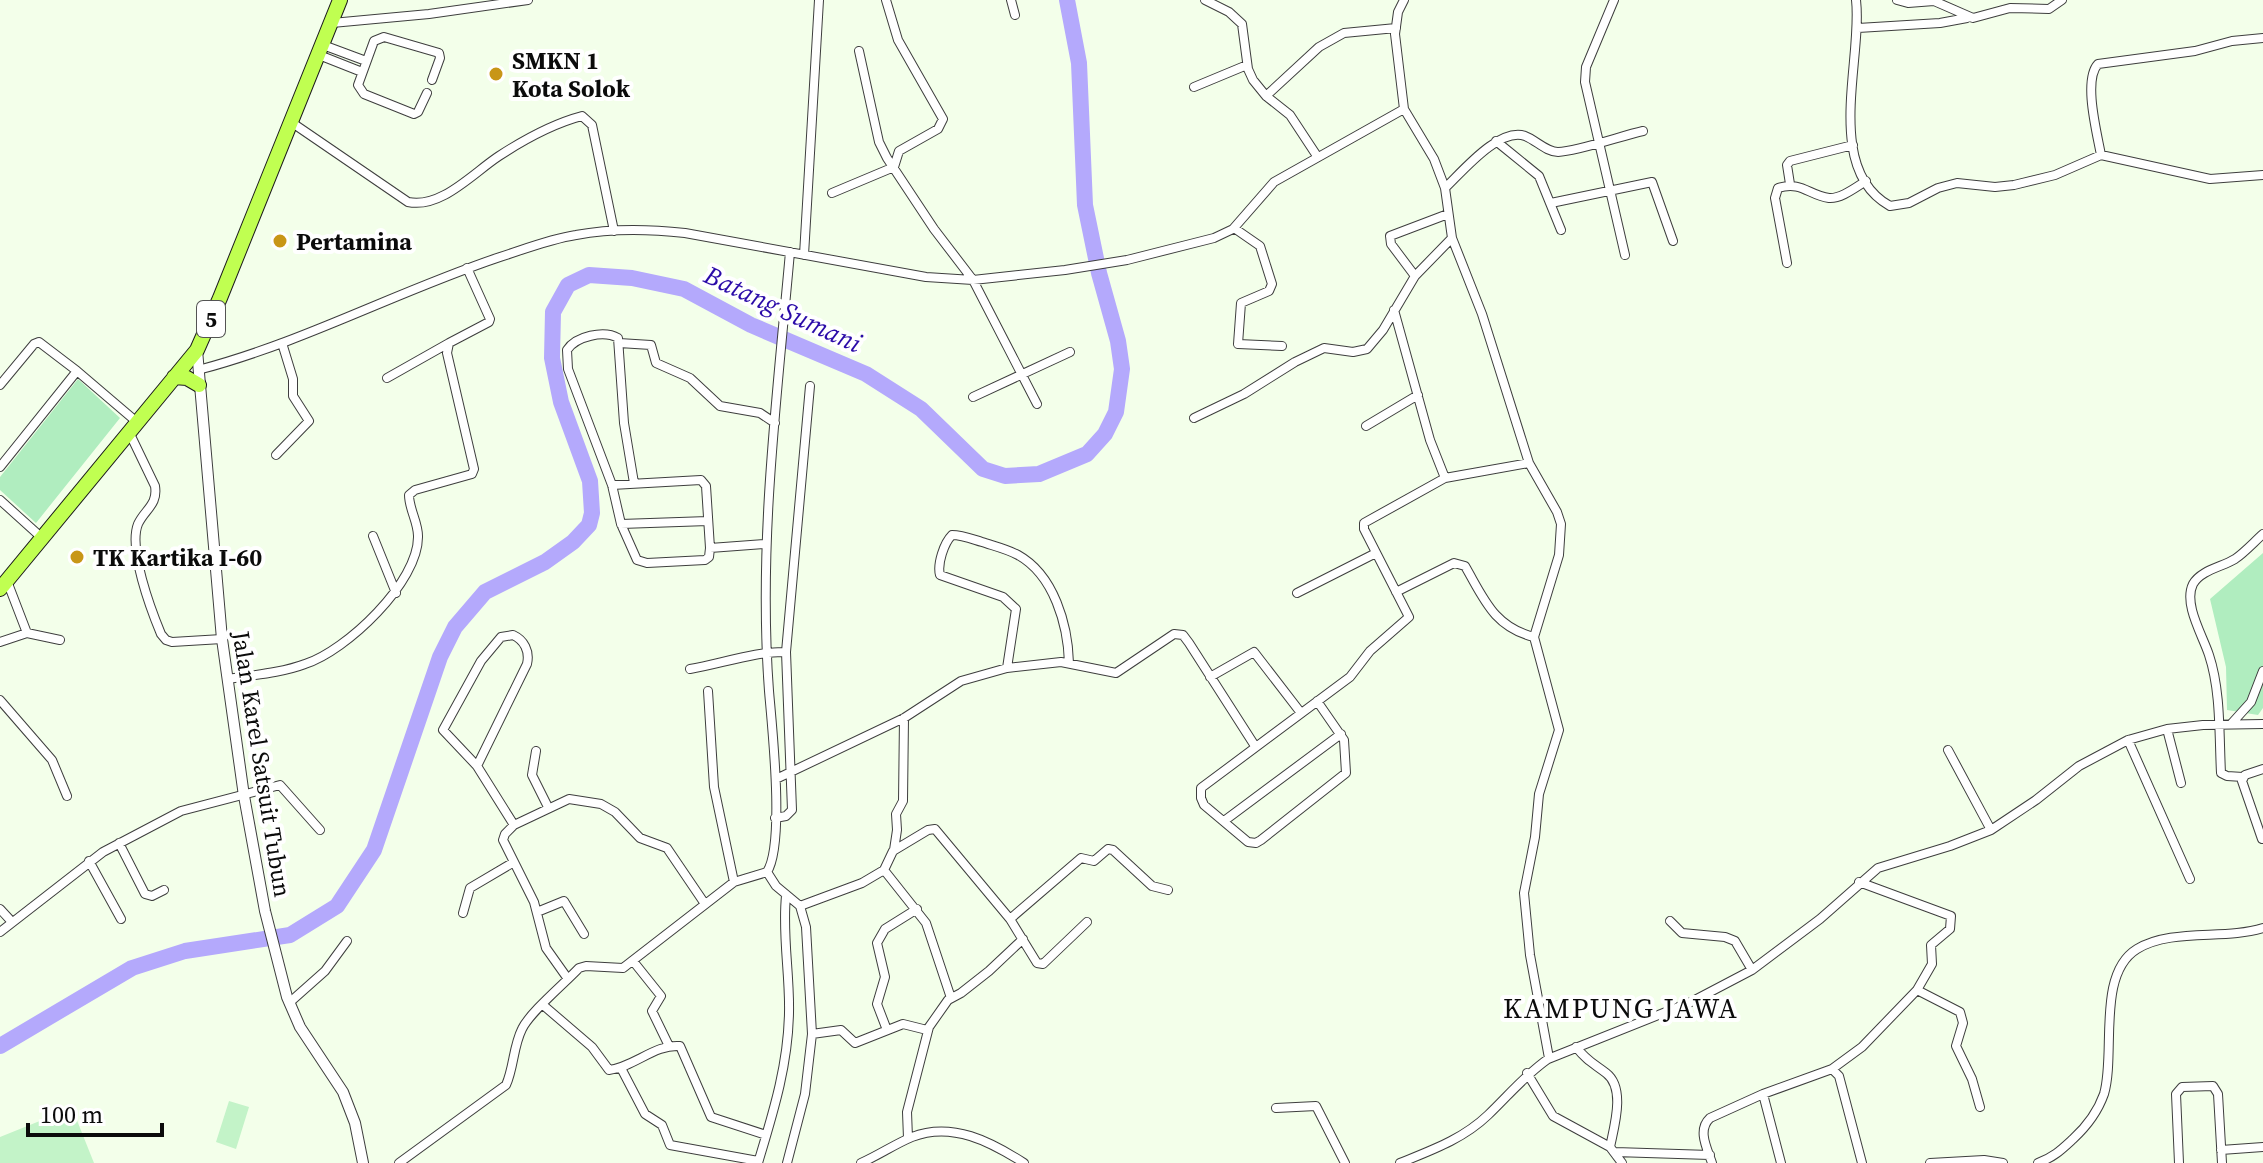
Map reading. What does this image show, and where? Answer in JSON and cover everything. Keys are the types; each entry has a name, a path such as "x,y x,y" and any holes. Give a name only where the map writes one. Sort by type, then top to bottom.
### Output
{"highway":[{"name":"5","path":"3,585 197,350 340,0"},
{"path":"174,377 198,378"}],"street":[{"path":"332,23 429,14 526,0"},
{"path":"804,255 819,0"},
{"path":"832,193 894,167 899,151 938,129 943,119 898,40 886,0"},
{"path":"1011,0 1015,15"},
{"path":"1205,0 1229,12 1242,24 1247,65 1257,86 1290,115 1317,156"},
{"path":"1404,0 1398,12 1396,28 1404,109 1425,141 1445,188 1452,238 1482,314 1529,463 1561,524 1559,555 1534,637 1560,726 1539,794 1535,837 1524,893 1534,981 1549,1058"},
{"path":"1614,0 1586,67 1585,82 1625,255"},
{"path":"1856,0 1858,28 1850,90 1853,145 1856,162 1883,202 1897,207 1938,188 1957,183 1995,187 2014,185 2055,175 2101,155 2210,179 2263,175"},
{"path":"1897,0 1908,3 1934,1 1968,17"},
{"path":"1858,28 1979,18 2010,8 2049,9 2062,0"},
{"path":"1266,96 1319,47 1344,33 1396,28"},
{"path":"427,93 418,112 412,113 361,92 358,85 374,41 389,37 439,53 432,80"},
{"path":"2101,155 2091,88 2092,70 2098,64 2263,38"},
{"path":"321,50 366,61"},
{"path":"321,50 362,72"},
{"path":"859,51 879,142 925,216 973,280 1037,404"},
{"path":"1194,87 1247,65"},
{"path":"198,378 467,268 578,234 646,229 685,233 926,277 973,280 1127,260 1214,238 1234,228 1274,182 1404,109"},
{"path":"291,122 408,202 424,203 448,192 499,156 560,122 586,117 592,125 614,231"},
{"path":"1445,188 1496,141 1508,135 1518,135 1558,152 1643,131"},
{"path":"1496,141 1539,176 1561,230"},
{"path":"1790,184 1787,165 1790,161 1853,145"},
{"path":"1787,263 1775,194 1778,188 1790,184 1830,198 1838,197 1866,181"},
{"path":"1551,203 1652,182 1673,241"},
{"path":"1415,276 1391,244 1390,236 1448,214"},
{"path":"1234,228 1260,246 1272,284 1269,291 1241,303 1238,344 1282,346"},
{"path":"1194,418 1244,394 1324,348 1359,352 1367,349 1383,330 1415,276 1452,238"},
{"path":"767,872 773,857 776,779 766,652 765,544 790,252"},
{"path":"387,378 487,324 490,319 467,268"},
{"path":"1394,310 1430,440 1445,478"},
{"path":"612,485 701,480 706,486 709,557 705,560 643,563 635,558 621,524 612,485 568,369 566,354 569,346 576,341 606,334 615,336 619,343 624,423 634,483"},
{"path":"0,385 36,343 45,344 134,428 155,486 154,503 139,523 136,536 144,591 161,634 172,642 222,639"},
{"path":"276,455 309,421 293,396 293,379 282,343"},
{"path":"227,679 310,662 337,648 396,593 408,573 419,536 409,495 415,490 473,472 447,356 449,343"},
{"path":"619,343 651,345 655,361 690,378 715,404 760,413 775,423"},
{"name":"Jalan Karel Satsuit Tubun","path":"197,350 222,639 244,796 265,911 289,1003 300,1027 343,1092 355,1123 363,1163"},
{"path":"973,397 1070,352"},
{"path":"0,467 77,371"},
{"path":"775,818 791,814 786,652 810,386"},
{"path":"1366,426 1418,395"},
{"path":"1317,701 1341,734 1347,768 1344,776 1261,840 1248,842 1204,805 1201,788 1255,746 1350,677 1370,651 1409,617 1364,529 1366,521 1445,478 1529,463"},
{"path":"0,500 41,537"},
{"path":"621,524 708,521"},
{"path":"2263,534 2236,558 2194,581 2190,593 2211,660 2221,773 2243,777 2263,769"},
{"path":"1007,668 1016,609 1003,597 940,575 938,569 952,535 1017,555 1037,572 1064,621 1069,638 1069,663"},
{"path":"373,536 396,593"},
{"path":"710,548 765,544"},
{"path":"1297,593 1376,553"},
{"path":"1396,592 1454,563 1461,564 1490,609 1507,627 1534,637"},
{"path":"3,585 27,633"},
{"path":"0,642 27,633 60,640"},
{"path":"776,779 904,718 961,681 1007,668 1069,663 1116,673 1169,636 1178,634 1189,643 1255,746"},
{"path":"477,766 527,664 525,645 513,635 501,637 481,661 443,727 444,734 477,766 514,825"},
{"path":"690,669 766,652 786,652"},
{"path":"1210,677 1254,652 1301,713"},
{"path":"2232,723 2251,702 2263,671"},
{"path":"708,691 714,787 734,882"},
{"path":"0,700 53,762 67,796"},
{"path":"800,906 862,883 884,870 893,851 896,814 903,801 904,718"},
{"path":"1400,1163 1447,1144 1470,1129 1527,1073 1549,1058 1691,1002 1752,970 1820,919 1878,868 1991,830 2079,766 2128,740 2167,729 2232,723 2263,724"},
{"path":"2167,729 2181,783"},
{"path":"1224,821 1341,734"},
{"path":"2128,740 2190,879"},
{"path":"1948,750 1991,830"},
{"path":"536,751 532,775 548,807"},
{"path":"2243,777 2262,839"},
{"path":"0,932 89,861 181,811 283,785 320,830"},
{"path":"568,979 546,948 537,912 503,840 514,825 569,799 607,807 640,838 667,848 705,904"},
{"path":"893,851 928,830 937,830 1010,919 1037,963 1043,964 1087,922"},
{"path":"119,843 145,894 152,896 164,890"},
{"path":"1010,919 1081,858 1094,861 1110,849 1147,878 1152,886 1168,890"},
{"path":"89,861 121,919"},
{"path":"463,913 470,888 514,862"},
{"path":"884,870 917,909 928,928 951,998"},
{"path":"399,1163 506,1085 523,1025 579,968 623,968 734,882 767,872"},
{"path":"767,872 786,896 800,906 806,927 812,1034 805,1094 787,1163"},
{"path":"1612,1150 1711,1159 1702,1131 1707,1120 1763,1094 1832,1069 1862,1047 1917,990 1932,964 1931,945 1950,929 1951,916 1945,911 1859,882"},
{"path":"621,1068 645,1114 662,1125 670,1145 758,1162 776,1109 784,1071 789,1015 783,921 786,896"},
{"path":"537,912 564,901 584,934"},
{"path":"0,909 12,922"},
{"path":"887,1030 877,1004 885,977 877,943 885,929 917,909"},
{"path":"1670,921 1682,933 1725,937 1735,941 1752,970"},
{"path":"2038,1163 2055,1157 2080,1132 2103,1096 2107,1081 2111,997 2128,956 2137,949 2166,939 2233,935 2263,928"},
{"path":"908,1138 907,1112 927,1030 951,998 989,971 1023,939"},
{"path":"289,1003 325,971 347,941"},
{"path":"633,961 661,996 652,1011 669,1046"},
{"path":"1917,990 1960,1012 1963,1023 1956,1046 1972,1079 1980,1107"},
{"path":"543,1005 592,1047 607,1069 621,1068 669,1046 681,1047 711,1117 766,1135"},
{"path":"812,1034 841,1030 855,1043 906,1023 927,1030"},
{"path":"1576,1047 1590,1064 1609,1075 1612,1081 1618,1108 1612,1150"},
{"path":"1832,1069 1839,1076 1862,1163"},
{"path":"1527,1073 1553,1116 1612,1150 1622,1163"},
{"path":"2179,1163 2176,1094 2182,1087 2206,1085 2216,1089 2222,1163"},
{"path":"1763,1094 1781,1163"},
{"path":"1276,1108 1316,1106 1345,1163"},
{"path":"861,1163 908,1138 942,1131 967,1134 988,1142 1024,1163"},
{"path":"2221,1150 2263,1147 2263,1154"},
{"path":"1930,1163 1984,1160 2003,1163"}],"green space":[{"path":"78,379 120,418 36,523 0,490 0,477"},
{"path":"2263,553 2263,708 2258,715 2227,710 2226,667 2210,599"},
{"path":"229,1101 249,1107 236,1149 216,1142"},
{"path":"72,1108 94,1163 0,1163 0,1137"}],"waterway":[{"name":"Batang Sumani","path":"0,1046 132,968 185,951 290,935 337,906 374,850 440,657 455,627 485,592 545,562 573,542 589,525 592,513 590,481 561,402 552,358 553,312 568,285 589,275 632,278 684,289 751,325 866,374 921,409 983,469 1005,476 1039,474 1087,454 1105,434 1116,412 1122,369 1085,205 1079,63 1067,0"}],"place":[{"name":"SMKN 1 Kota Solok","path":"496,74"},
{"name":"Pertamina","path":"280,241"},
{"name":"TK Kartika I-60","path":"77,557"}],"district":[{"name":"KAMPUNG JAWA","path":"1621,1008"}]}
